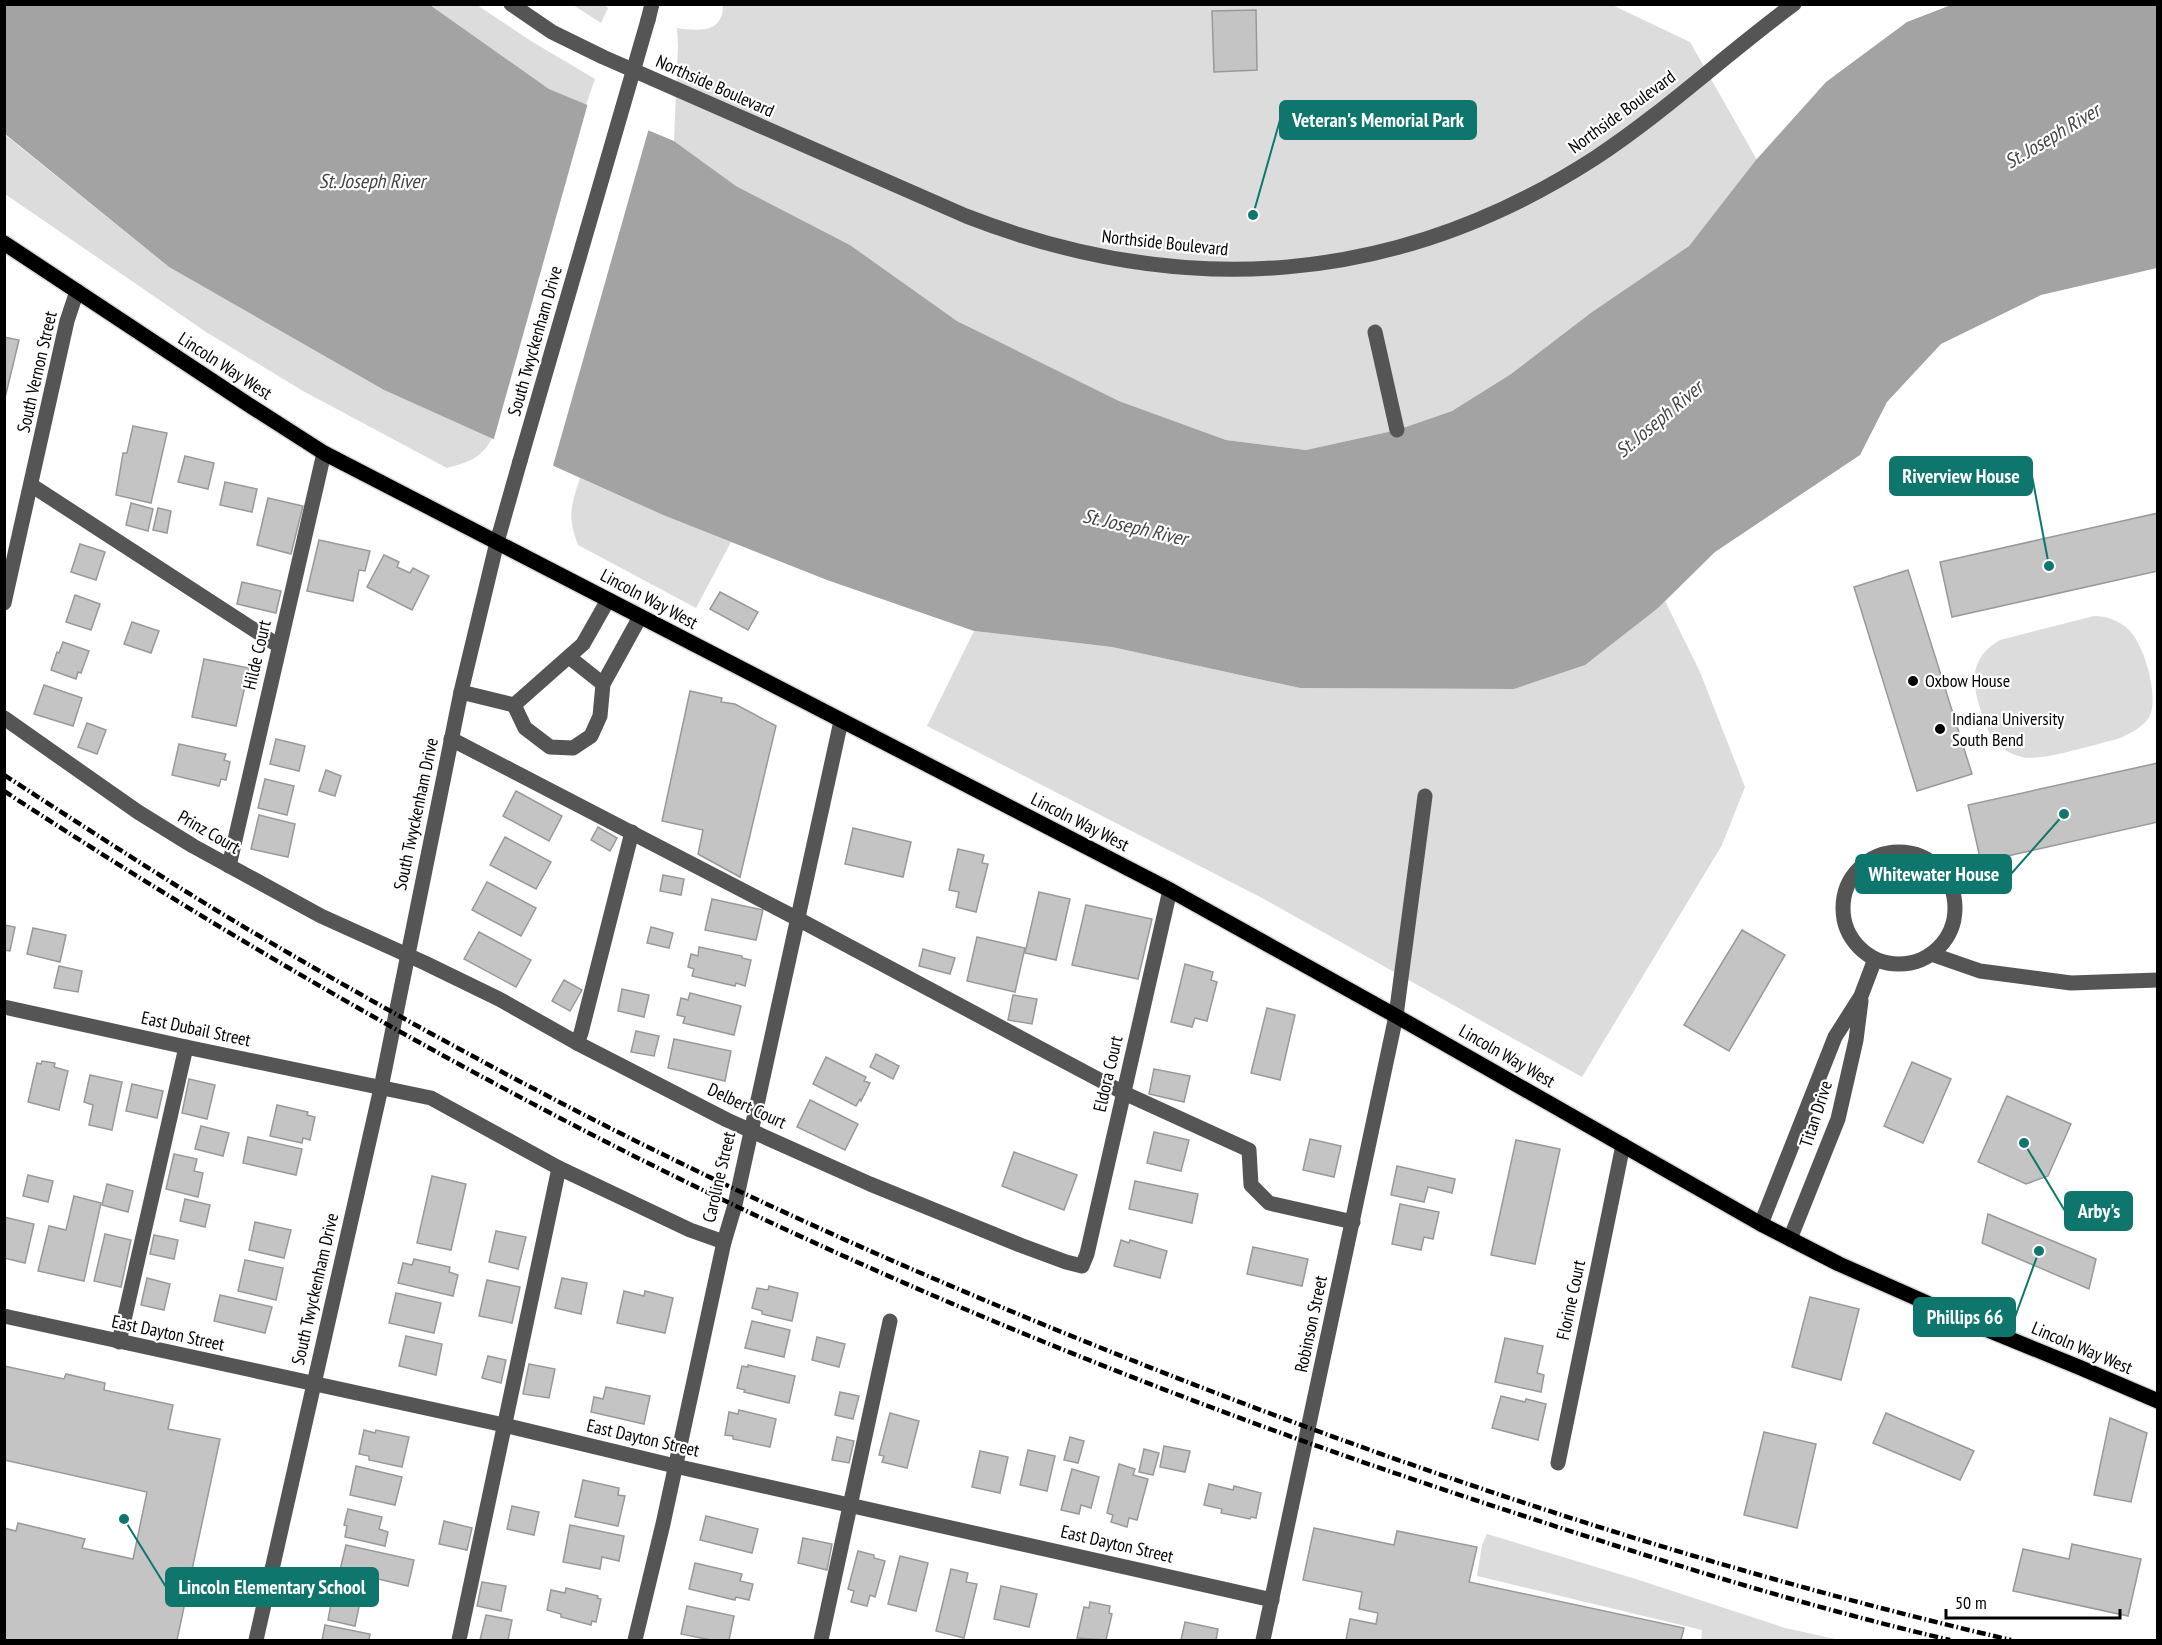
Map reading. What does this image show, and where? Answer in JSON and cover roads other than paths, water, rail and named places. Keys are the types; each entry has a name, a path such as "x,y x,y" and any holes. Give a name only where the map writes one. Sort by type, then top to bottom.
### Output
{"main road":[{"name":"Lincoln Way West","path":"4,243 324,453 1170,890 1790,1239 1839,1264 1988,1330 2157,1401"}],"street":[{"name":"Northside Boulevard","path":"511,4 552,32 603,57 763,129 994,227 1046,244 1094,256 1180,268 1230,270 1298,266 1378,252 1447,233 1502,210 1597,157 1794,4"},
{"name":"South Twyckenham Drive","path":"256,1641 312,1384 381,1088 461,692 497,542 652,4"},
{"name":"South Vernon Street","path":"4,603 68,321 77,291"},
{"path":"1375,332 1397,430"},
{"name":"Hilde Court","path":"229,866 324,453"},
{"path":"31,485 279,646"},
{"path":"514,705 583,644 608,600"},
{"path":"514,705 525,728 550,747 573,748 591,736 600,716 603,684 640,617"},
{"path":"569,657 603,684"},
{"path":"461,692 514,705"},
{"name":"Prinz Court","path":"4,718 138,812 229,866 321,916 407,955"},
{"name":"Caroline Street","path":"636,1641 724,1242 735,1205 796,918 841,721"},
{"path":"452,739 796,918 1124,1093 1249,1150 1251,1185 1269,1203 1353,1222"},
{"name":"Robinson Street","path":"1263,1641 1396,1016 1425,796"},
{"path":"577,1043 632,832"},
{"path":"1901,851 1922,856 1940,869 1950,884 1955,905 1952,926 1944,942 1931,954 1912,962 1893,964 1875,959 1859,948 1849,933 1842,913 1844,893 1851,877 1862,864 1881,854 1901,851"},
{"name":"Eldora Court","path":"1082,1266 1087,1254 1170,890"},
{"path":"1931,954 1980,971 2071,983 2157,980"},
{"name":"Delbert Court","path":"407,955 499,999 577,1043 727,1120 881,1188 1020,1245 1082,1266"},
{"name":"Titan Drive","path":"1761,1224 1835,1037 1861,996 1875,959"},
{"name":"Titan Drive","path":"1790,1239 1838,1119 1856,1040 1861,996"},
{"name":"East Dubail Street","path":"4,1007 431,1098 559,1168 690,1230 724,1242"},
{"path":"119,1342 186,1047"},
{"name":"Florine Court","path":"1558,1462 1623,1145"},
{"path":"459,1641 559,1168"},
{"name":"East Dayton Street","path":"4,1316 504,1425 675,1466 1272,1599"},
{"path":"821,1641 890,1321"}],"water":[{"name":"St. Joseph River","path":"4,5 430,5 549,89 674,141 736,186 850,245 957,321 1119,401 1226,440 1306,450 1397,430 1452,411 1511,374 1592,312 1689,246 1756,160 1826,82 1907,22 1951,5 2157,5 2157,268 2041,295 1941,344 1887,402 1860,455 1715,552 1658,608 1585,665 1514,689 1300,688 1112,647 974,631 827,580 663,515 384,390 169,267 5,134"}],"railway":[{"path":"4,775 224,915 448,1043 635,1141 849,1242 1139,1363 1461,1482 1679,1552 1900,1613 2011,1640"},
{"path":"4,791 208,920 417,1041 674,1176 910,1285 1151,1384 1395,1473 1679,1566 1841,1613 1950,1640"}],"place":[{"name":"Veteran's Memorial Park","path":"1253,215"},
{"name":"Riverview House","path":"2049,566"},
{"name":"Oxbow House","path":"1913,681"},
{"name":"Indiana University South Bend","path":"1940,729"},
{"name":"Whitewater House","path":"2064,814"},
{"name":"Arby's","path":"2024,1143"},
{"name":"Phillips 66","path":"2039,1251"},
{"name":"Lincoln Elementary School","path":"124,1519"}]}
